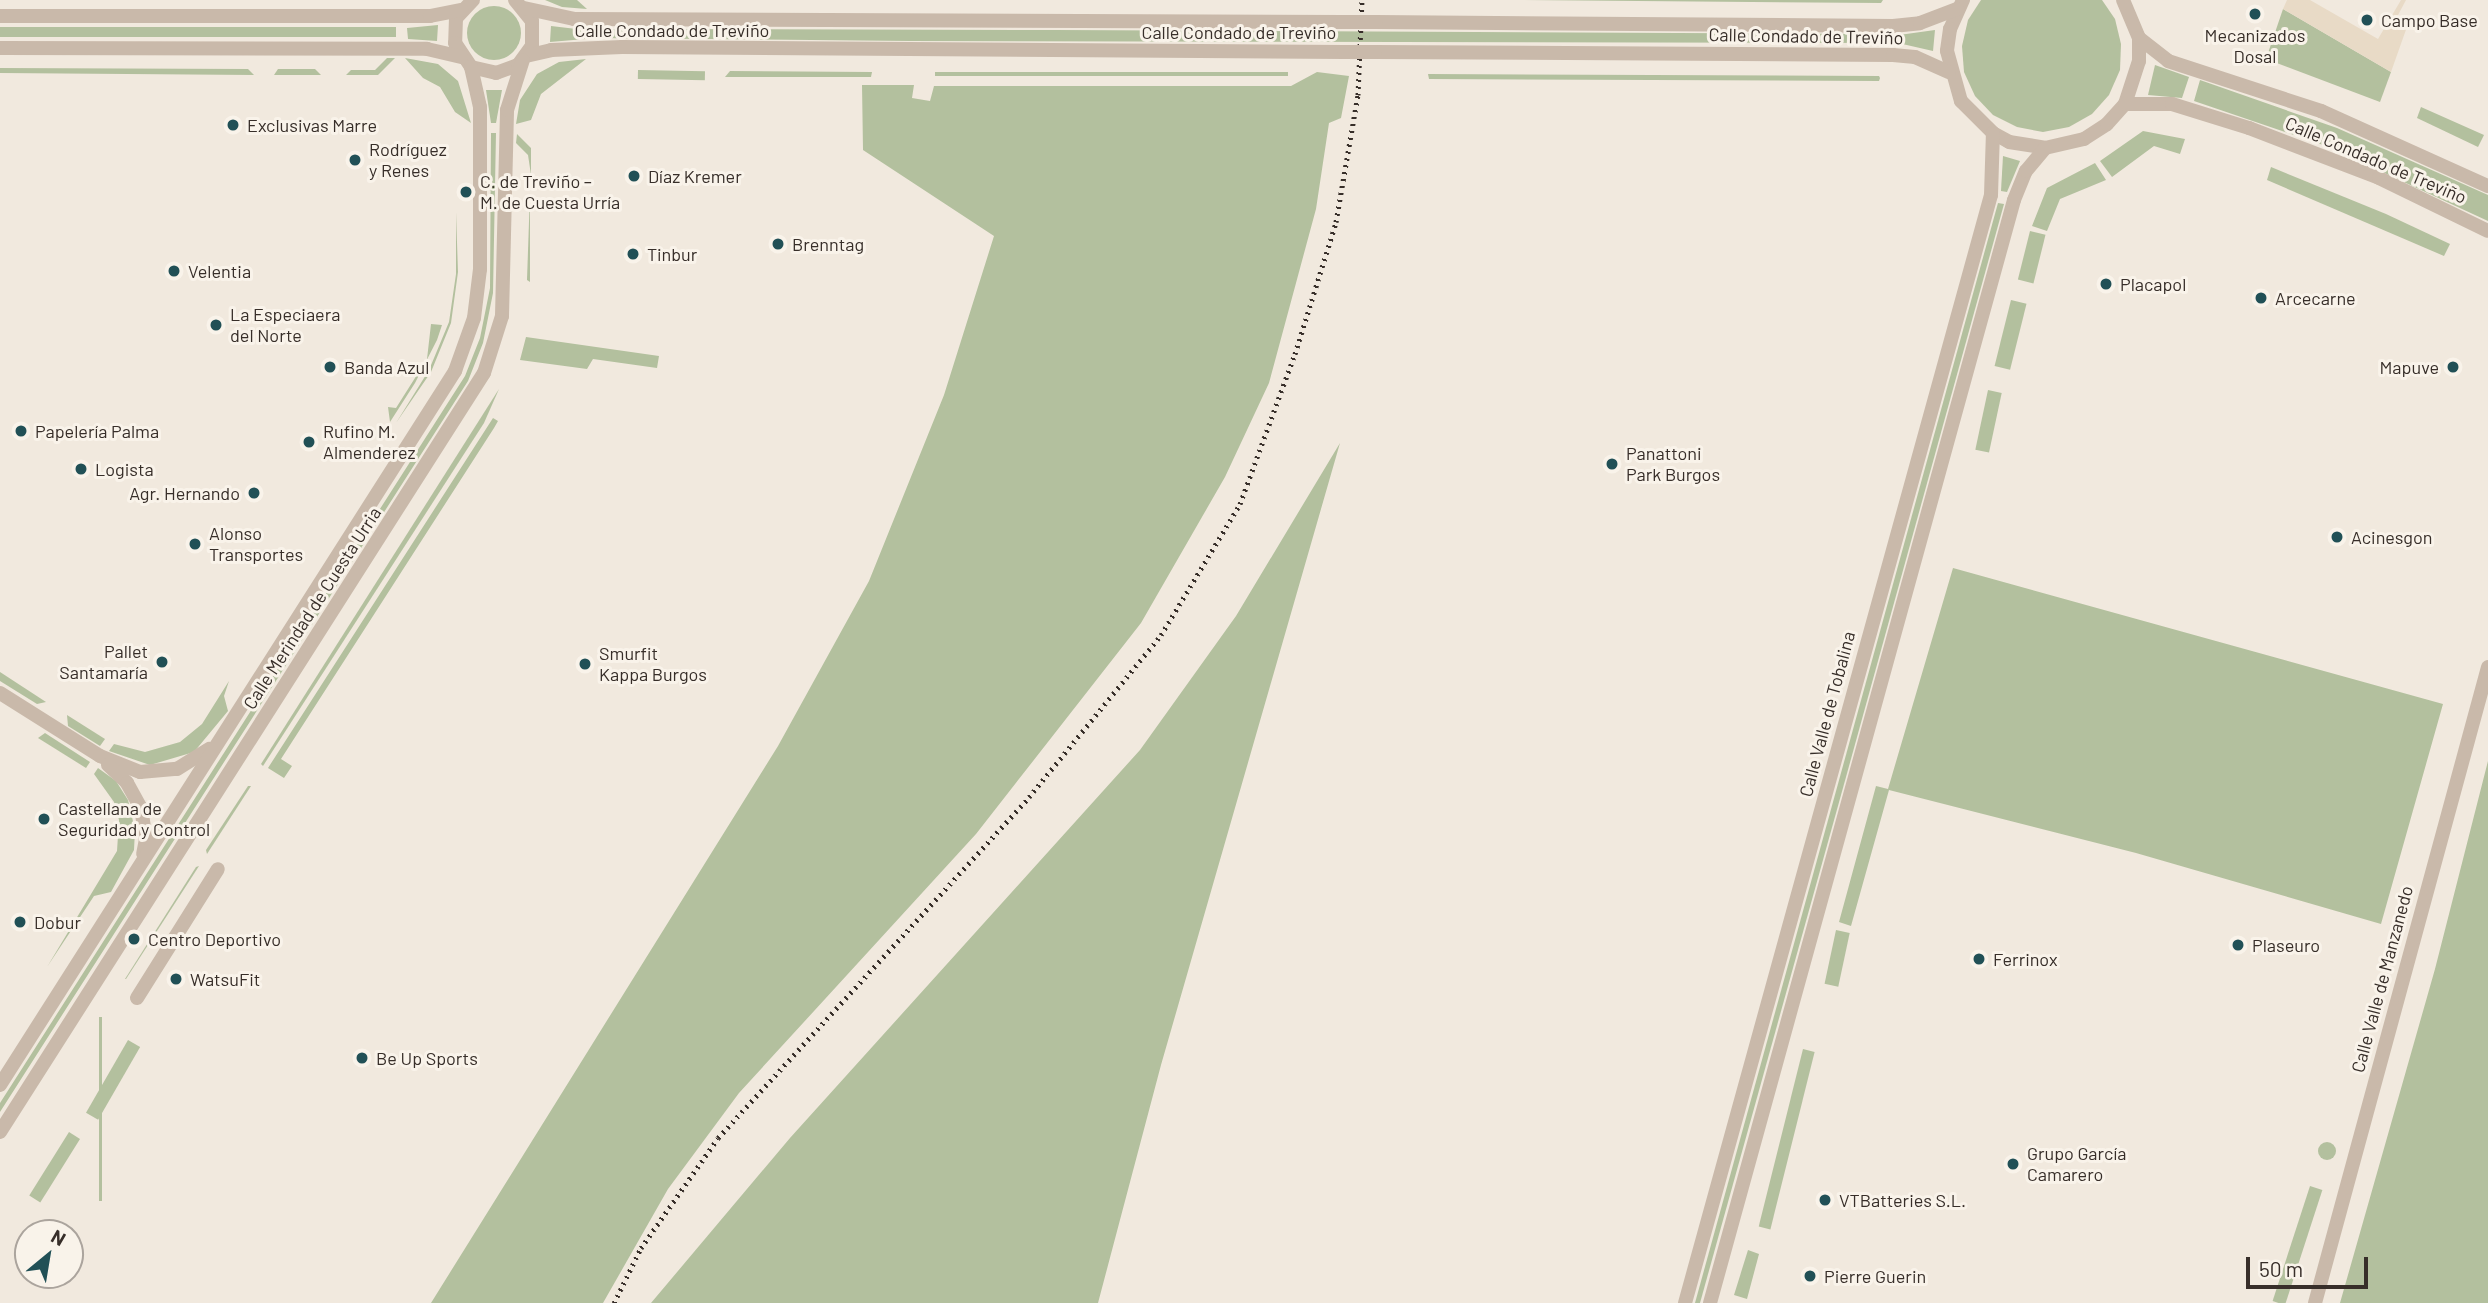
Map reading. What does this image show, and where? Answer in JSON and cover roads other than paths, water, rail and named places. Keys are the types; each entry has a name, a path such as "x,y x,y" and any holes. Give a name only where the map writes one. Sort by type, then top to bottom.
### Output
{"street":[{"path":"1960,4 1947,51 1950,72 1961,101 1993,133 2018,144 2045,148 2084,139 2107,124 2125,104 2137,72 2139,37 2123,0"},
{"path":"0,16 430,16 468,3"},
{"name":"Calle Merindad de Cuesta Urria","path":"0,1085 435,406 464,351 474,318 480,269 480,107 466,62 453,36 468,3"},
{"name":"Calle Condado de Treviño","path":"521,3 574,19 1893,26 1920,23 1960,4"},
{"name":"Calle Merindad de Cuesta Urria","path":"0,1132 484,373 502,316 507,110 533,29 521,3"},
{"name":"Calle Condado de Treviño","path":"2139,37 2168,61 2321,111 2488,186"},
{"name":"Calle Condado de Treviño","path":"466,62 496,73 525,58 551,50 622,47 1893,55 1916,57 1950,72"},
{"path":"0,48 427,49 466,62"},
{"name":"Calle Condado de Treviño","path":"2125,104 2172,104 2249,128 2379,178 2488,231"},
{"name":"Calle Valle de Tobalina","path":"1685,1303 1991,195 1993,133"},
{"path":"1710,1303 2014,200 2026,172 2045,148"},
{"name":"Calle Valle de Manzanedo","path":"2315,1303 2488,667"},
{"path":"0,692 100,756 140,772 168,771 197,760 223,736"},
{"path":"100,756 127,783 141,808 146,839 141,863"},
{"path":"137,998 218,869"}],"railway":[{"path":"614,1303 641,1248 718,1138 1029,797 1161,635 1240,504 1295,354 1336,222 1358,95 1362,0"}],"place":[{"name":"Mecanizados Dosal","path":"2255,14"},
{"name":"Campo Base","path":"2367,20"},
{"name":"Exclusivas Marre","path":"233,125"},
{"name":"Rodríguez y Renes","path":"355,160"},
{"name":"Díaz Kremer","path":"634,176"},
{"name":"C. de Treviño – M. de Cuesta Urría","path":"466,192"},
{"name":"Brenntag","path":"778,244"},
{"name":"Tinbur","path":"633,254"},
{"name":"Velentia","path":"174,271"},
{"name":"Placapol","path":"2106,284"},
{"name":"Arcecarne","path":"2261,298"},
{"name":"La Especiaera del Norte","path":"216,325"},
{"name":"Banda Azul","path":"330,367"},
{"name":"Mapuve","path":"2453,367"},
{"name":"Papelería Palma","path":"21,431"},
{"name":"Rufino M. Almenderez","path":"309,442"},
{"name":"Panattoni Park Burgos","path":"1612,464"},
{"name":"Logista","path":"81,469"},
{"name":"Agr. Hernando","path":"254,493"},
{"name":"Acinesgon","path":"2337,537"},
{"name":"Alonso Transportes","path":"195,544"},
{"name":"Pallet Santamaría","path":"162,662"},
{"name":"Smurfit Kappa Burgos","path":"585,664"},
{"name":"Castellana de Seguridad y Control","path":"44,819"},
{"name":"Dobur","path":"20,922"},
{"name":"Centro Deportivo","path":"134,939"},
{"name":"Plaseuro","path":"2238,945"},
{"name":"Ferrinox","path":"1979,959"},
{"name":"WatsuFit","path":"176,979"},
{"name":"Be Up Sports","path":"362,1058"},
{"name":"Grupo García Camarero","path":"2013,1164"},
{"name":"VTBatteries S.L.","path":"1825,1200"},
{"name":"Pierre Guerin","path":"1810,1276"}]}
